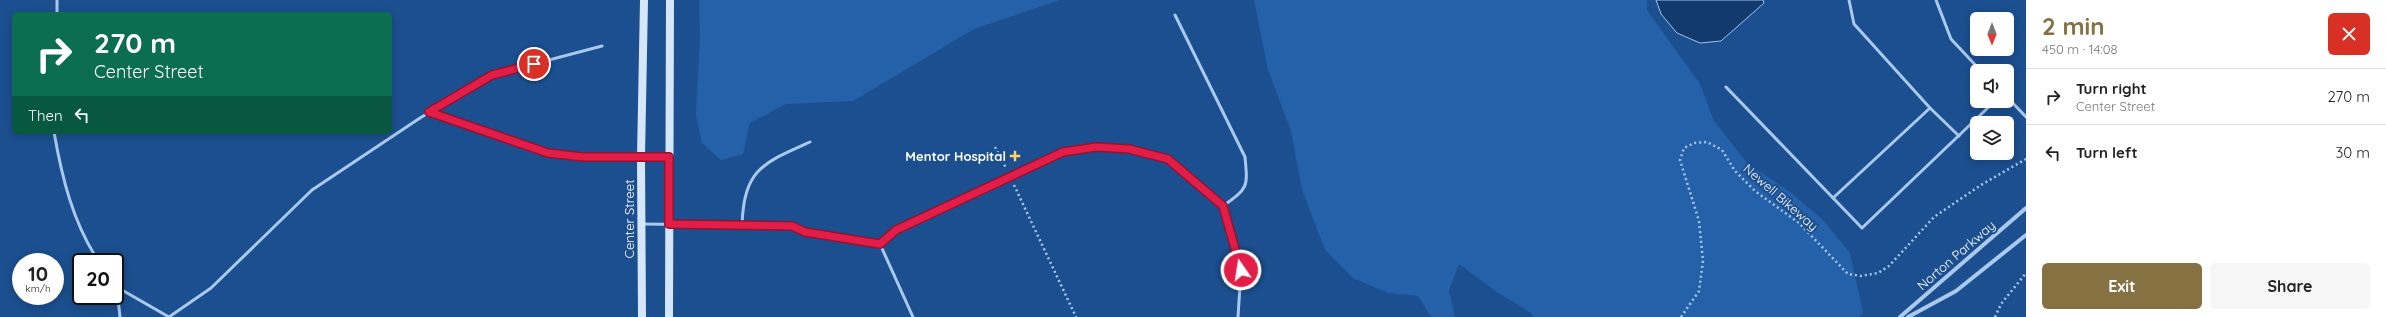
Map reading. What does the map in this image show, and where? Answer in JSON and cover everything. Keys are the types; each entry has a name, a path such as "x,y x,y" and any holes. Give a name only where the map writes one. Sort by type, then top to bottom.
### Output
{"main road":[{"name":"Center Street","path":"642,317 641,157 644,0"},
{"path":"669,317 670,0"}],"street":[{"name":"Norton Parkway","path":"1900,317 2026,208"},
{"name":"Norton Parkway","path":"1908,317 1956,291 2026,235"}],"lane":[{"path":"57,0 57,12"},
{"path":"1849,0 1854,24 1930,108 1959,136"},
{"path":"1936,0 1951,39 1975,64"},
{"path":"1175,15 1245,157 1247,178 1244,191 1223,206"},
{"path":"124,292 169,317 211,288 312,190 429,112 492,75 602,46"},
{"path":"1726,87 1862,228 1988,108"},
{"path":"2014,104 2026,117"},
{"path":"1833,198 1930,108"},
{"path":"429,112 548,153 583,157 669,157"},
{"path":"54,134 61,175 85,241 93,253"},
{"path":"742,225 743,201 749,186 759,169 772,160 810,142"},
{"path":"880,244 896,230 1063,152 1096,147 1129,149 1168,159 1223,206 1241,270 1238,317"},
{"path":"641,224 792,226 805,232 880,244"},
{"path":"880,244 913,317"},
{"path":"118,305 120,317"}],"path":[{"name":"Newell Bikeway","path":"1681,317 1699,291 1703,261 1699,221 1680,160 1684,148 1694,143 1707,142 1722,150 1734,171 1755,191 1799,223 1848,274 1861,276 1878,273 1890,266 1934,217 1981,185 2026,159"},
{"path":"995,147 1076,317"},
{"path":"1995,317 2009,293 2026,273"}],"shaded area":[{"path":"699,0 1060,0 974,29 853,101 786,104 750,123 743,154 721,160 702,143 696,115 700,34"},
{"path":"1254,0 1647,0 1647,10 1700,84 1714,121 1747,163 1790,192 1825,222 1850,253 1863,313 1859,317 1533,317 1531,313 1497,292 1459,264 1449,290 1455,317 1431,317 1418,296 1388,293 1353,278 1325,250 1302,190 1291,131 1268,70"},
{"path":"1656,0 1763,0 1764,3 1721,41 1700,43 1677,33 1661,14"}],"place":[{"name":"Mentor Hospital","path":"1015,156"}],"route":[{"path":"534,64 492,75 429,112 459,121 548,153 583,157 669,157 669,224 792,226 805,232 880,244 896,230 1063,152 1096,147 1129,149 1168,159 1223,206 1230,225 1241,270"}]}
